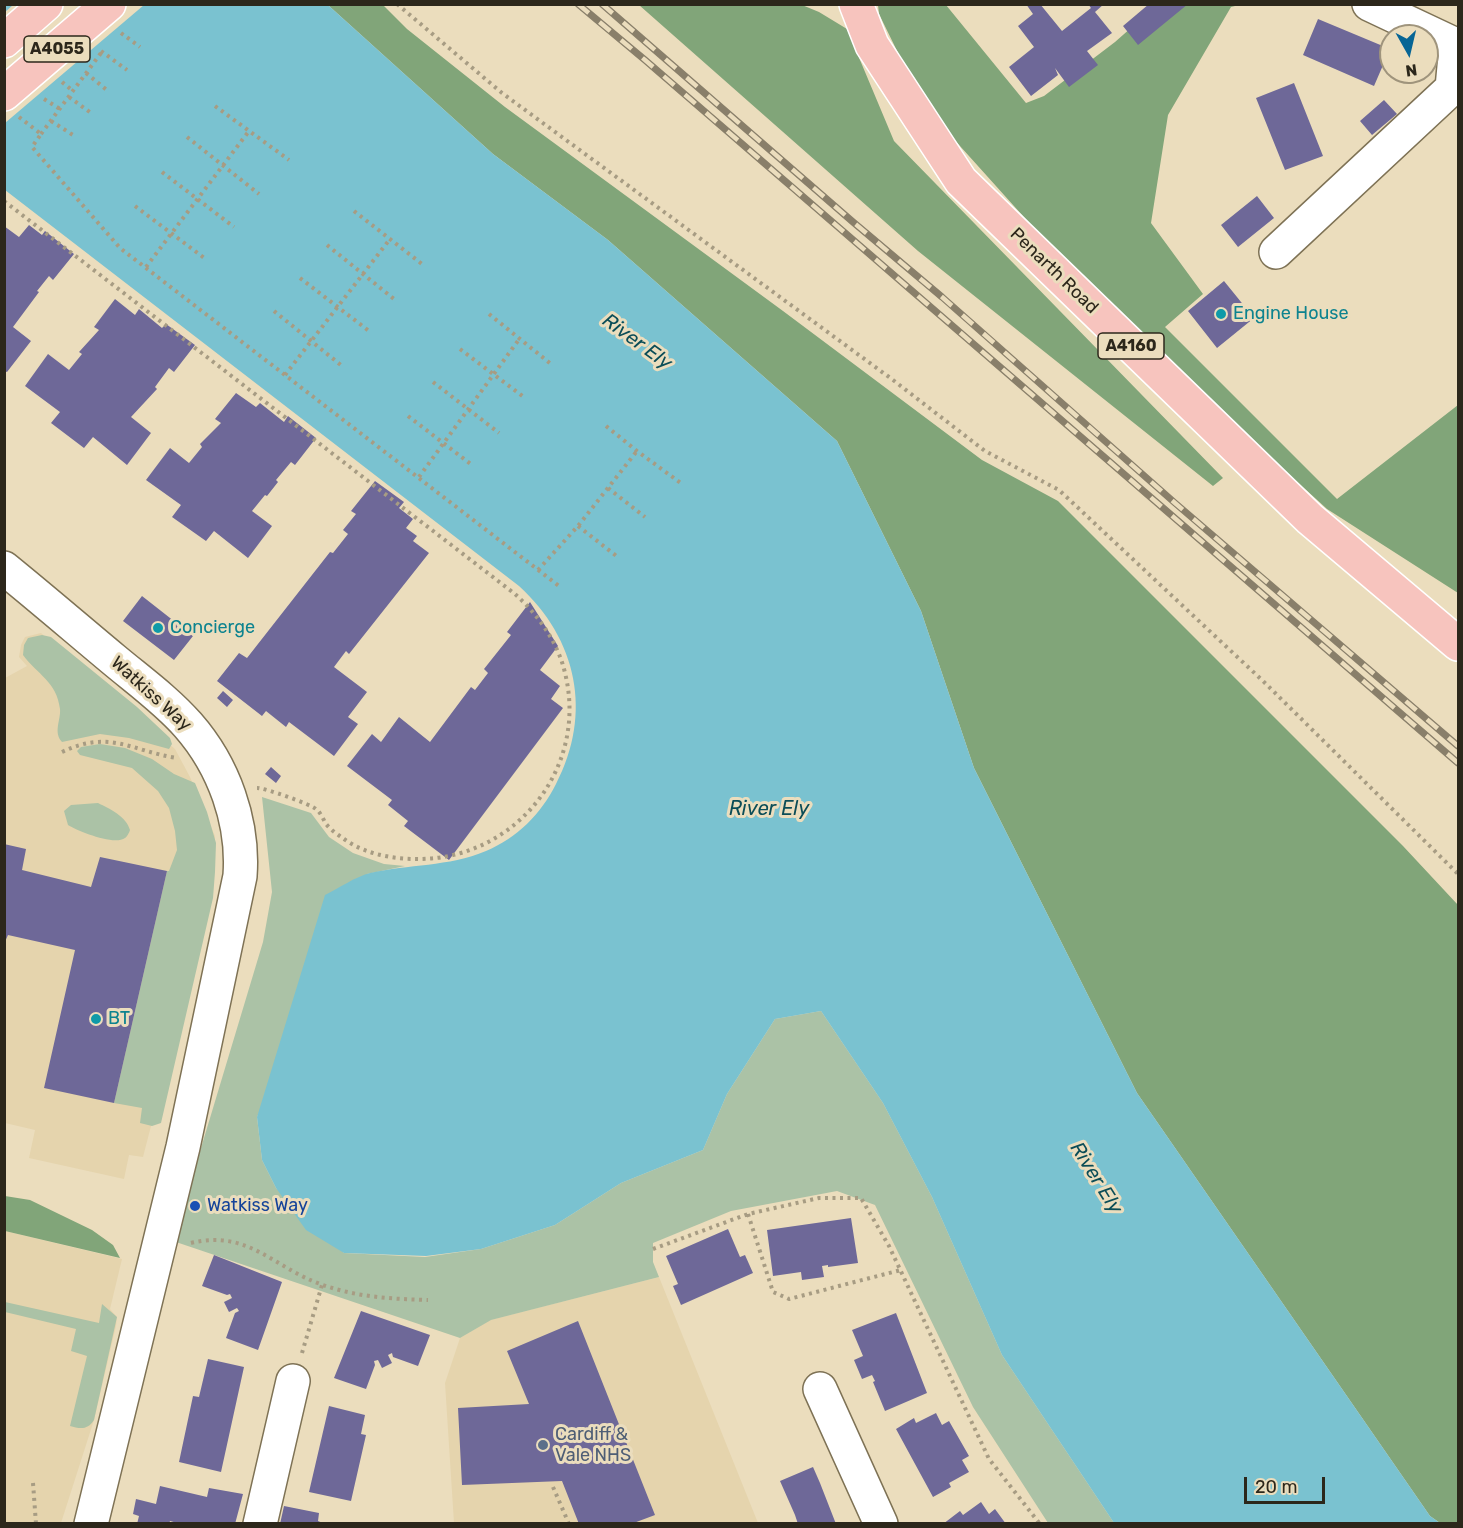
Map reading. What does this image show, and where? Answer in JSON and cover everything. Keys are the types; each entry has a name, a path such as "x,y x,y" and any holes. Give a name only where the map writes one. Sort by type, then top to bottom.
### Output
{"main road":[{"name":"A4055","path":"4,41 46,4"},
{"name":"A4055","path":"9,104 109,4"},
{"name":"Penarth Road","path":"851,8 872,45 961,181 1310,519 1458,644"}],"street":[{"path":"1276,252 1452,88 1457,46 1369,4"},
{"name":"Watkiss Way","path":"4,568 168,706 194,732 223,781 239,830 242,853 240,876 183,1147 91,1524"},
{"path":"260,1524 297,1369"},
{"path":"820,1389 881,1524"}],"path":[{"path":"397,4 502,93 985,450 1059,489 1263,681 1458,874"},
{"path":"106,46 33,147 120,248 559,586"},
{"path":"100,50 127,70"},
{"path":"86,73 108,91"},
{"path":"69,97 91,112"},
{"path":"9,104 41,134"},
{"path":"215,106 289,160"},
{"path":"51,121 73,135"},
{"path":"146,267 249,131"},
{"path":"187,137 259,194"},
{"path":"162,172 234,227"},
{"path":"4,201 515,594 549,633 561,660 566,675 570,716 560,762 537,804 526,816 501,836 479,847 436,858 419,859 393,858 372,853 344,840 326,824 314,808 260,787 253,788"},
{"path":"135,206 207,260"},
{"path":"354,211 422,264"},
{"path":"285,375 390,239"},
{"path":"327,245 394,299"},
{"path":"300,278 369,331"},
{"path":"274,311 342,366"},
{"path":"489,314 551,364"},
{"path":"419,477 470,410 520,338"},
{"path":"460,349 525,398"},
{"path":"433,382 498,433"},
{"path":"408,416 472,465"},
{"path":"606,426 682,484"},
{"path":"538,570 578,526 637,451"},
{"path":"608,488 645,517"},
{"path":"578,526 619,558"},
{"path":"62,752 78,744 97,740 182,759"},
{"path":"653,1249 748,1214 819,1198 861,1198 901,1270 989,1459 1040,1524"},
{"path":"748,1214 773,1292 789,1299 901,1270"},
{"path":"189,1244 209,1239 238,1242 322,1285 362,1296 428,1300"},
{"path":"297,1369 322,1285"},
{"path":"33,1484 36,1524"},
{"path":"553,1487 568,1524"}],"shaded area":[{"path":"41,633 175,749 190,777 215,836 213,887 143,1157 129,1155 124,1179 29,1158 35,1130 5,1123 5,678 27,666 19,657 25,637"},
{"path":"5,1231 122,1259 110,1309 117,1317 116,1326 94,1420 61,1523 5,1524"},
{"path":"659,1277 758,1523 454,1523 445,1383 460,1338 490,1320"}],"green space":[{"path":"328,5 383,5 407,29 505,107 982,460 1058,501 1403,846 1458,905 1458,1523 1440,1523 1430,1516 1137,1093 974,768 921,611 837,441 608,240 493,154"},
{"path":"639,5 802,5 819,12 847,29 894,141 1223,478 1213,486 918,251"},
{"path":"878,5 946,5 1026,103 1044,96 1115,42 1157,5 1239,5 1231,7 1168,115 1151,223 1203,294 1165,327 1337,499 1458,405 1458,593 1327,509 1103,305 924,106 879,14"},
{"path":"42,635 51,637 137,707 170,738 172,744 169,749 129,738 100,734 62,742 58,734 60,709 55,692 23,655 24,645 28,638"},
{"path":"100,744 125,748 152,759 174,774 195,783 216,843 213,898 161,1123 152,1126 140,1123 142,1108 114,1103 167,871 169,871 177,850 175,831 169,808 158,791 132,768 80,755 77,751 81,747"},
{"path":"262,797 311,813 329,837 353,853 384,864 405,866 367,874 257,1117 262,1160 276,1188 344,1253 425,1257 481,1249 555,1225 621,1183 703,1150 727,1094 775,1019 821,1011 883,1103 932,1197 1002,1355 1114,1523 1048,1523 973,1407 875,1205 837,1191 731,1211 653,1243 653,1262 659,1277 491,1320 460,1338 173,1241 263,942 272,892"},
{"path":"98,803 125,821 130,830 126,837 120,840 105,839 68,825 64,811 71,805"},
{"path":"5,1196 30,1200 92,1230 113,1245 120,1258 5,1231"},
{"path":"5,1302 99,1323 102,1304 117,1317 94,1420 89,1426 80,1428 70,1426 87,1356 71,1351 76,1329 5,1312"}],"water":[{"name":"River Ely","path":"4,5 328,5 493,154 608,240 837,441 921,611 974,768 1137,1093 1430,1516 1440,1523 1114,1523 1002,1355 932,1197 883,1103 821,1011 775,1019 727,1094 703,1150 621,1183 555,1225 481,1249 426,1256 344,1253 306,1230 276,1188 262,1160 257,1117 325,895 370,873 443,863 472,856 497,846 518,832 550,795 567,757 574,731 576,704 573,678 566,653 554,629 539,607 519,586 5,190"}],"pier":[{"path":"13,5 144,5 5,123 5,12"}],"building":[{"path":"1026,4 1040,4 1062,31 1091,8 1088,4 1104,4 1095,12 1112,33 1087,51 1098,65 1069,87 1055,68 1058,75 1031,96 1009,67 1034,47 1018,26 1033,14"},
{"path":"1149,4 1188,4 1138,45 1123,26"},
{"path":"1318,19 1379,44 1379,74 1374,86 1303,55"},
{"path":"1294,83 1323,156 1285,170 1256,98"},
{"path":"1384,100 1397,114 1372,135 1360,121"},
{"path":"1257,196 1274,218 1238,247 1221,225"},
{"path":"29,225 42,235 45,231 74,254 53,280 49,276 13,327 31,341 7,372 4,371 4,226 19,237"},
{"name":"Engine House","path":"1224,281 1254,318 1217,348 1188,311"},
{"path":"115,299 135,315 139,309 162,328 166,324 195,345 174,372 169,368 155,387 157,389 131,417 151,433 127,465 93,437 84,448 51,423 60,412 25,386 48,354 69,370 82,354 79,352 99,330 94,327"},
{"path":"236,393 256,407 260,403 284,422 288,416 316,438 295,465 291,462 276,480 278,482 267,496 265,495 252,511 272,526 248,558 214,531 206,541 172,517 181,505 146,480 170,448 189,463 202,447 200,444 221,423 215,419"},
{"path":"375,481 404,502 399,508 413,519 406,528 417,536 413,541 429,553 349,654 346,651 334,667 367,692 348,717 358,724 334,756 289,722 286,727 266,711 262,716 217,681 239,653 247,658 330,552 333,553 348,534 343,530 356,514 351,511"},
{"name":"Concierge","path":"142,596 193,636 174,660 123,621"},
{"path":"530,602 558,646 540,670 560,686 551,699 563,708 449,860 404,826 408,821 388,805 392,800 347,766 372,734 381,742 399,717 430,742 471,687 475,690 488,673 484,669 511,635 507,632"},
{"path":"223,691 233,700 227,707 217,698"},
{"path":"271,767 281,776 276,783 265,774"},
{"name":"BT","path":"4,844 26,849 22,870 91,887 100,857 167,871 114,1103 44,1088 75,950 8,935 4,944"},
{"path":"851,1218 858,1263 822,1266 824,1277 802,1280 801,1272 773,1276 767,1230"},
{"path":"728,1229 740,1257 745,1255 753,1273 681,1305 673,1286 678,1284 666,1256"},
{"path":"214,1255 282,1282 258,1350 226,1338 235,1313 239,1311 237,1308 229,1312 224,1302 232,1298 230,1294 202,1286"},
{"path":"361,1311 430,1335 418,1366 393,1357 392,1353 388,1355 392,1363 382,1368 378,1360 374,1361 375,1365 366,1389 334,1378"},
{"path":"896,1313 927,1393 885,1411 872,1375 862,1379 854,1360 863,1356 852,1330"},
{"name":"Cardiff & Vale NHS","path":"578,1321 655,1515 631,1524 579,1524 562,1481 462,1485 458,1408 529,1404 507,1351"},
{"path":"208,1359 244,1367 221,1472 179,1462 193,1396 199,1397"},
{"path":"329,1406 365,1415 361,1434 366,1435 351,1501 309,1492"},
{"path":"936,1413 942,1425 949,1421 969,1456 962,1460 969,1472 949,1483 951,1487 933,1497 896,1429 914,1418 916,1423"},
{"path":"813,1467 836,1524 798,1524 780,1481"},
{"path":"160,1486 207,1497 209,1488 243,1494 235,1524 181,1524 170,1521 169,1524 137,1524 139,1516 133,1514 136,1499 156,1504"},
{"path":"981,1502 989,1514 995,1509 1006,1524 943,1524 960,1511 963,1515"},
{"path":"284,1506 319,1513 318,1521 325,1524 280,1524"}],"railway":[{"path":"578,4 1458,763"},
{"path":"602,4 1458,746"}],"place":[{"name":"Engine House","path":"1221,314"},
{"name":"Concierge","path":"158,628"},
{"name":"BT","path":"96,1019"},
{"name":"Watkiss Way","path":"195,1206"},
{"name":"Cardiff & Vale NHS","path":"543,1445"}]}
